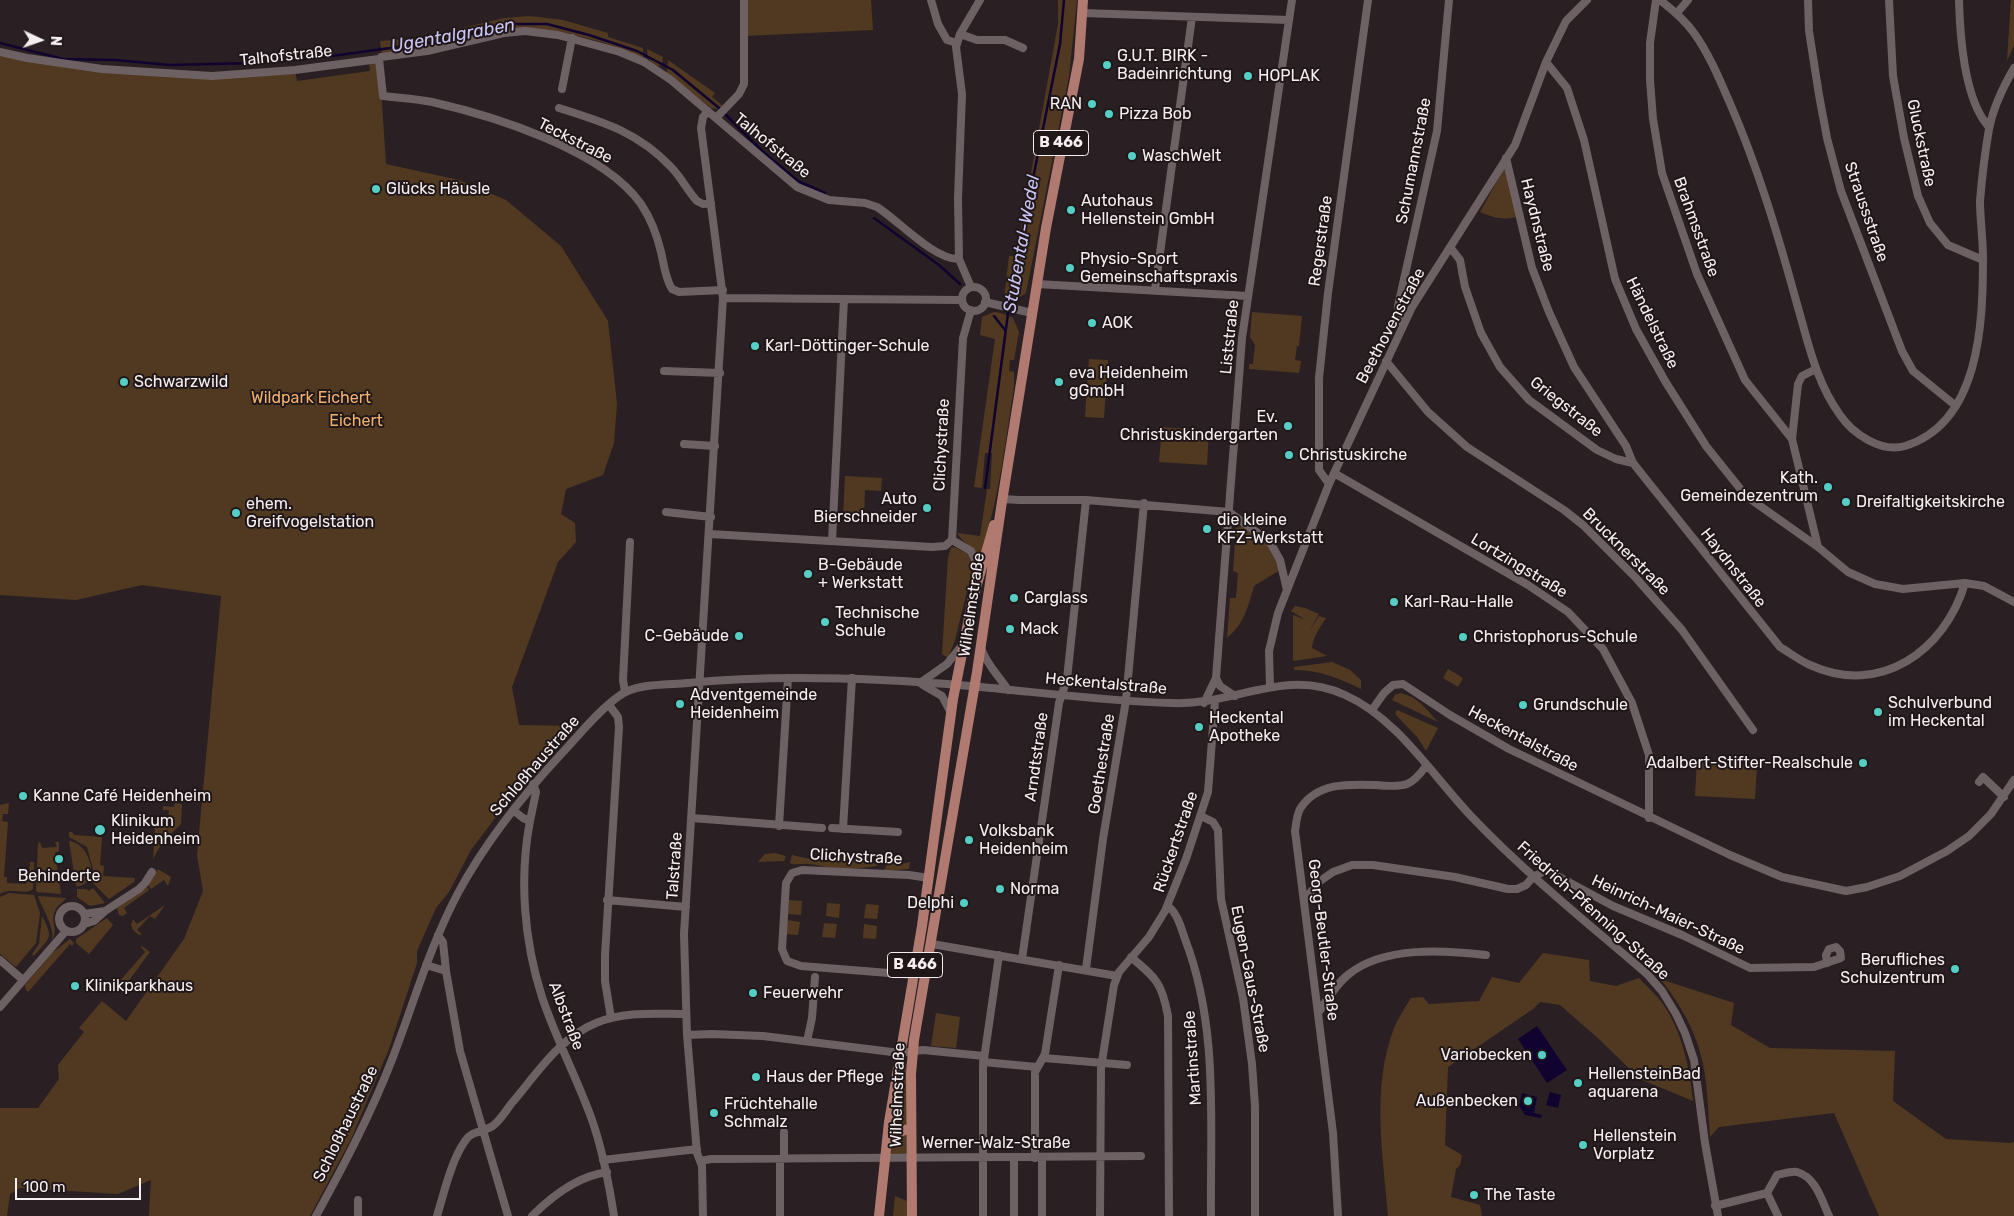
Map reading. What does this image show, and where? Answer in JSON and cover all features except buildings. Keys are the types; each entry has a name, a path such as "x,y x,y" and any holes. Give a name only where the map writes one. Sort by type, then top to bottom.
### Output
{"main road":[{"name":"Wilhelmstraße","path":"912,1216 911,1128 913,1051 981,648 1002,503 1054,178 1079,59 1083,0"},
{"name":"B 466","path":"878,1216 889,1122 929,878 951,713 980,570 1002,503"},
{"path":"889,1122 893,1129 899,1132 911,1128"}],"street":[{"path":"718,116 741,91 744,84 744,0"},
{"path":"931,0 938,24 947,40 957,43"},
{"path":"971,288 969,279 961,267 960,258 958,198 962,94 956,53 960,34 980,0"},
{"name":"Liststraße","path":"1204,703 1216,678 1242,338 1292,0"},
{"name":"Regerstraße","path":"1329,484 1319,470 1319,378 1328,293 1368,0"},
{"name":"Schumannstraße","path":"1402,326 1398,306 1437,131 1449,0"},
{"name":"Beethovenstraße","path":"1270,687 1269,651 1278,613 1334,473 1402,326 1515,145 1546,62 1566,21 1586,0"},
{"name":"Brahmsstraße","path":"1656,0 1650,44 1650,80 1652,118 1662,173 1697,274 1745,380 1792,439"},
{"path":"1660,0 1677,13 1694,33 1706,53 1742,130 1761,184 1816,369 1840,416 1855,432 1870,441 1886,446 1901,447 1921,441 1939,428 1956,406 1970,379 1980,326 1983,260 1980,202 1989,127 2006,82 2014,68"},
{"path":"1677,13 1688,0"},
{"name":"Straussstraße","path":"1808,0 1809,31 1819,95 1827,138 1841,191 1902,351 1913,371 1956,406"},
{"name":"Gluckstraße","path":"1889,0 1893,76 1904,138 1918,196 1930,223 1948,245 1983,260"},
{"path":"1959,0 1963,53 1970,87 1980,118 1989,127"},
{"path":"1083,13 1289,20"},
{"path":"1155,290 1192,17"},
{"name":"Talhofstraße","path":"0,52 27,58 106,69 212,76 295,70 379,59 381,57 442,48 504,33 533,32 572,38 639,59 671,80 708,111 718,116 797,187 829,200 866,203 876,207 938,252 951,259 960,258"},
{"path":"960,34 977,40 1005,40 1023,48"},
{"path":"562,89 572,38"},
{"name":"Teckstraße","path":"379,59 382,96 431,102 518,128 566,148 615,177 634,196 650,219 658,239 672,289 679,292 844,299 962,300"},
{"name":"Händelstraße","path":"1546,62 1567,88 1581,131 1615,279 1636,329 1665,381 1706,446 1746,496 1818,547 1848,572 1875,584 1903,590 1965,583 1984,586 2014,602"},
{"path":"559,108 612,126 633,136 666,163 697,201 703,204 712,203"},
{"name":"Talstraße","path":"703,1216 701,1161 697,1148 687,1036 684,964 720,373 723,294 701,128 703,117 708,111"},
{"name":"Haydnstraße","path":"1506,158 1532,268 1548,312 1574,367 1626,446 1633,463 1780,647 1810,665 1842,674 1866,675 1882,672 1914,658 1942,631 1955,610 1965,583"},
{"name":"Griegstraße","path":"1450,247 1460,260 1465,287 1481,333 1500,366 1529,400 1597,450 1616,460 1633,463"},
{"path":"1037,284 1248,296"},
{"path":"971,288 978,288 983,292 985,302 979,309 970,310 964,305 962,300 964,292 971,288"},
{"path":"832,541 844,299"},
{"path":"985,302 1032,313"},
{"name":"Clichystraße","path":"952,540 963,344 970,310"},
{"name":"Brucknerstraße","path":"1386,361 1428,412 1467,447 1564,510 1583,525 1636,578 1682,630 1753,730"},
{"path":"1816,369 1802,376 1798,384 1792,439 1818,547"},
{"path":"664,371 720,373"},
{"path":"684,444 715,446"},
{"name":"Lortzingstraße","path":"1334,473 1528,585 1568,612 1603,649 1632,703 1649,755 1649,818"},
{"path":"1002,503 1018,500 1086,500 1144,503 1229,512 1270,542 1280,560 1288,590"},
{"name":"Arndtstraße","path":"1022,959 1061,695 1067,679 1086,500"},
{"name":"Goethestraße","path":"1086,969 1103,839 1126,700 1144,503"},
{"path":"666,512 711,517"},
{"path":"710,534 943,547 952,540 971,551 980,570"},
{"path":"625,692 623,680 630,542"},
{"path":"920,683 947,664 964,642"},
{"path":"981,648 989,666 999,676 1008,690"},
{"path":"779,826 788,678"},
{"name":"Schloßhaustraße","path":"316,1216 386,1073 438,935 469,874 533,784 609,705 625,692 640,688 700,682 788,678 852,678 974,686"},
{"path":"843,829 852,678"},
{"path":"1216,678 1220,686 1235,696"},
{"name":"Schloßhaustraße","path":"920,683 937,692 946,702 951,713"},
{"name":"Heckentalstraße","path":"974,686 1173,704 1204,703 1270,687 1293,684 1321,687 1343,694 1372,710 1384,693 1393,685 1403,684 1450,715 1509,749 1730,856 1782,877 1846,891 1888,881 1930,861 1969,836 1991,814 2014,780"},
{"name":"Rückertstraße","path":"1117,976 1149,936 1168,906 1201,816 1208,792 1215,701"},
{"path":"609,705 618,717 619,727 605,971 611,1018"},
{"name":"Friedrich-Pfenning-Straße","path":"1372,710 1470,815 1532,877 1648,975 1662,991 1685,1033 1694,1060 1705,1143 1718,1216"},
{"name":"Georg-Beutler-Straße","path":"1338,1216 1333,1133 1294,831 1299,810 1311,796 1323,790 1347,784 1390,786 1407,784 1415,779 1426,766"},
{"path":"1979,782 1983,777 2004,797"},
{"name":"Albstraße","path":"533,784 535,796 530,821 525,877 529,940 542,995 592,1120 607,1172 614,1216"},
{"path":"513,810 530,821"},
{"name":"Eugen-Gaus-Straße","path":"1201,816 1213,822 1218,830 1221,899 1248,1027 1255,1106 1255,1216"},
{"path":"692,818 822,828"},
{"path":"832,828 898,832"},
{"path":"1304,900 1326,876 1352,865 1373,865 1455,876 1508,889 1518,889 1526,885 1532,877"},
{"name":"Clichystraße","path":"914,975 791,964 784,958 782,949 786,883 792,873 802,870 909,875 929,878"},
{"path":"84,924 84,914 75,907 68,907 60,915 61,927 66,931 76,932 84,924 94,921 105,911 139,889 152,872"},
{"name":"Heinrich-Maier-Straße","path":"1532,877 1543,872 1558,875 1613,906 1682,935 1750,968 1801,968 1827,963"},
{"path":"608,900 686,907"},
{"name":"Martinstraße","path":"1168,906 1177,919 1192,957 1206,1018 1210,1070 1211,1216"},
{"path":"84,914 105,911"},
{"path":"0,1007 66,931"},
{"path":"438,935 443,942 457,1039 508,1216"},
{"path":"932,944 1086,969 1117,976 1113,989 1101,1063 1100,1216"},
{"path":"1318,1013 1348,974 1381,957 1408,953 1471,953 1486,955"},
{"path":"983,1216 983,1059 999,955"},
{"path":"1131,957 1156,979 1164,996 1168,1016 1169,1216"},
{"path":"0,960 23,980"},
{"path":"426,965 446,971"},
{"path":"1042,1216 1035,1075 1037,1067 1044,1058 1059,965"},
{"path":"807,1041 812,1018 815,977"},
{"path":"437,1216 462,1144 471,1134 495,1124 562,1045 586,1027 611,1018 628,1015 686,1014"},
{"path":"687,1036 730,1034 807,1041 900,1053 928,1050 1037,1067"},
{"path":"1044,1058 1127,1065"},
{"path":"780,1216 784,1132"},
{"path":"604,1160 697,1148"},
{"name":"Werner-Walz-Straße","path":"701,1161 710,1159 1141,1156"},
{"path":"1014,1158 1014,1216"},
{"path":"532,1216 562,1192 593,1175 607,1172"},
{"path":"1715,1206 1767,1193 1777,1175 1796,1172 1806,1176 1815,1185 1829,1216"},
{"path":"1767,1193 1778,1216"},
{"path":"358,1200 358,1216"}],"green space":[{"path":"744,0 871,0 873,30 745,36"},
{"path":"1058,0 1077,0 1069,76 1026,293 1015,299 1007,300 1004,299 1009,256 1016,256 1058,24"},
{"path":"2011,0 2014,0 2014,45 2007,61"},
{"path":"530,16 563,20 608,33 608,37 643,48 643,58 587,38 529,29 382,54 380,41 421,38 504,18"},
{"path":"647,49 663,57 662,65 657,66 651,62 648,58"},
{"name":"Eichert","path":"0,52 9,55 170,74 295,70 297,81 370,71 369,61 379,59 386,164 459,180 506,200 561,246 608,321 617,404 614,443 603,475 566,489 561,514 575,523 576,542 558,562 512,687 519,725 578,726 523,781 471,850 449,892 436,908 417,951 417,963 389,1049 351,1139 310,1216 149,1216 151,1180 118,1194 20,1188 10,1194 7,1216 0,1216 0,1108 38,1108 59,1079 58,1065 84,1032 79,1028 102,1001 126,1021 184,939 203,891 197,855 221,596 142,585 76,600 0,595"},
{"path":"668,60 715,93 712,97 723,106 717,109 711,108 667,74"},
{"path":"1506,165 1517,217 1499,218 1480,212"},
{"path":"994,312 1013,318 1019,332 1014,360 1010,360 1009,371 1014,372 1014,387 1001,472 987,535 978,556 957,533 980,536 987,489 990,489 992,453 985,453 982,488 974,487 995,339 980,335 982,317"},
{"path":"1252,312 1302,316 1299,346 1297,346 1295,360 1301,361 1299,373 1249,369 1249,364 1253,364 1255,345 1250,337"},
{"path":"1089,359 1108,360 1104,418 1085,417"},
{"path":"1162,427 1209,431 1207,465 1159,462"},
{"path":"845,476 882,478 881,491 865,490 864,518 843,517"},
{"path":"1242,526 1271,549 1280,570 1254,586 1238,627 1227,638 1230,598 1236,598 1238,573 1233,571 1236,528"},
{"path":"954,547 970,555 974,563 955,640 948,658 942,654 948,557 951,548"},
{"path":"1295,606 1319,614 1309,631 1319,616 1326,618 1315,636 1312,648 1327,656 1293,661 1293,615 1306,620 1291,611"},
{"path":"1332,662 1350,670 1361,680 1361,689 1329,675 1312,671 1294,670 1294,667"},
{"path":"1448,669 1463,678 1458,687 1443,678"},
{"path":"1401,693 1417,701 1438,722 1392,700 1395,695"},
{"path":"1397,710 1438,728 1426,751 1418,738 1395,714"},
{"path":"1697,762 1757,765 1755,799 1695,796"},
{"path":"9,803 8,814 3,814 2,821 8,822 4,877 7,877 7,883 26,884 26,879 29,878 30,862 34,862 33,889 26,892 9,891 0,894 0,805"},
{"path":"175,803 182,804 181,824 162,843 153,859 155,827 159,822 168,822 169,810 163,810 163,806 174,807"},
{"path":"69,832 72,832 74,835 102,837 100,865 104,866 103,876 135,878 134,882 109,899 92,882 93,869 87,847 69,837"},
{"path":"69,841 84,850 90,862 90,880 81,886 76,886"},
{"path":"40,842 42,848 57,847 55,842 59,842 59,851 55,853 61,894 37,892 36,890 38,843"},
{"path":"775,853 786,856 784,861 758,862 765,854"},
{"path":"792,855 817,859 842,857 850,861 856,858 879,865 862,868 829,868 812,864 790,863"},
{"path":"894,860 901,864 910,862 909,869 884,871 887,864"},
{"path":"158,869 171,877 168,886 164,880 151,889 148,885"},
{"path":"147,887 149,890 124,908 127,913 123,916 119,915 117,908"},
{"path":"93,888 105,903 90,906 77,897 77,889 89,891"},
{"path":"9,893 34,895 40,913 36,943 16,967 0,954 0,897"},
{"path":"38,896 66,898 57,907 53,918 55,932 52,940 52,929"},
{"path":"789,900 802,901 801,915 788,914"},
{"path":"827,903 840,904 839,918 826,916"},
{"path":"866,904 879,905 877,919 864,918"},
{"path":"165,905 155,919 150,916 137,930 142,934 139,935 133,930 131,925 133,919 137,924"},
{"path":"42,916 48,929 49,938 34,956 32,954 39,944"},
{"path":"107,918 113,925 89,954 76,943 76,939"},
{"path":"787,920 800,922 798,935 785,934"},
{"path":"824,923 837,924 835,938 822,937"},
{"path":"864,924 877,926 876,939 863,938"},
{"path":"70,939 74,943 72,946 70,944 28,992 25,985 52,953"},
{"path":"142,946 150,952 124,987 119,982 145,952"},
{"path":"1543,953 1589,960 1590,981 1616,986 1639,978 1661,1001 1676,1027 1687,1063 1693,1101 1640,1079 1560,1005 1540,1002 1533,1009 1448,1067 1445,1145 1462,1155 1460,1165 1456,1169 1451,1197 1480,1205 1482,1216 1388,1216 1380,1121 1381,1098 1387,1051 1394,1028 1402,1013 1411,998 1423,997 1429,1004 1479,1001 1492,977 1519,983"},
{"path":"1660,979 1734,1003 1731,1025 1770,1048 1895,1051 1893,1101 1946,1139 2014,1142 2014,1216 1879,1216 1834,1113 1719,1127 1710,1137 1706,1082 1697,1041 1687,1019"},
{"path":"936,1013 960,1017 956,1048 931,1046"},
{"path":"904,1059 907,1064 906,1121 905,1126 900,1129 894,1123 894,1120"},
{"path":"892,1133 906,1134 906,1154 891,1154"},
{"path":"895,1196 907,1201 907,1216 893,1216"}],"shaded area":[{"name":"Variobecken","path":"1537,1026 1567,1070 1547,1083 1518,1039"},
{"path":"1550,1092 1561,1095 1558,1108 1546,1105"},
{"name":"Außenbecken","path":"1522,1093 1537,1097 1534,1113 1542,1115 1541,1118 1525,1115 1519,1106"}],"waterway":[{"name":"Stubental-Wedel","path":"985,488 1012,283 1060,44 1064,0"},
{"name":"Ugentalgraben","path":"0,43 63,59 115,60 169,65 254,63 332,56 441,41 512,24 547,24 589,35 637,51 673,70 719,108 761,150 798,181 825,193"},
{"name":"Ugentalgraben","path":"874,218 939,265 960,284"},
{"name":"Ugentalgraben","path":"994,316 1005,330"}],"place":[{"name":"G.U.T. BIRK - Badeinrichtung","path":"1107,65"},
{"name":"HOPLAK","path":"1248,76"},
{"name":"RAN","path":"1092,104"},
{"name":"Pizza Bob","path":"1109,114"},
{"name":"WaschWelt","path":"1132,156"},
{"name":"Glücks Häusle","path":"376,189"},
{"name":"Autohaus Hellenstein GmbH","path":"1071,210"},
{"name":"Physio-Sport Gemeinschaftspraxis","path":"1070,268"},
{"name":"AOK","path":"1092,323"},
{"name":"Karl-Döttinger-Schule","path":"755,346"},
{"name":"Schwarzwild","path":"124,382"},
{"name":"eva Heidenheim gGmbH","path":"1059,382"},
{"name":"Ev. Christuskindergarten","path":"1288,426"},
{"name":"Christuskirche","path":"1289,455"},
{"name":"Kath. Gemeindezentrum","path":"1828,487"},
{"name":"Dreifaltigkeitskirche","path":"1846,502"},
{"name":"Auto Bierschneider","path":"927,508"},
{"name":"ehem. Greifvogelstation","path":"236,513"},
{"name":"die kleine KFZ-Werkstatt","path":"1207,529"},
{"name":"B-Gebäude + Werkstatt","path":"808,574"},
{"name":"Carglass","path":"1014,598"},
{"name":"Karl-Rau-Halle","path":"1394,602"},
{"name":"Technische Schule","path":"825,622"},
{"name":"Mack","path":"1010,629"},
{"name":"C-Gebäude","path":"739,636"},
{"name":"Christophorus-Schule","path":"1463,637"},
{"name":"Adventgemeinde Heidenheim","path":"680,704"},
{"name":"Grundschule","path":"1523,705"},
{"name":"Schulverbund im Heckental","path":"1878,712"},
{"name":"Heckental Apotheke","path":"1199,727"},
{"name":"Adalbert-Stifter-Realschule","path":"1863,763"},
{"name":"Kanne Café Heidenheim","path":"23,796"},
{"name":"Klinikum Heidenheim","path":"100,830"},
{"name":"Volksbank Heidenheim","path":"969,840"},
{"name":"Behinderte","path":"59,859"},
{"name":"Norma","path":"1000,889"},
{"name":"Delphi","path":"964,903"},
{"name":"Berufliches Schulzentrum","path":"1955,969"},
{"name":"Klinikparkhaus","path":"75,986"},
{"name":"Feuerwehr","path":"753,993"},
{"name":"Variobecken","path":"1542,1055"},
{"name":"Haus der Pflege","path":"756,1077"},
{"name":"HellensteinBad aquarena","path":"1578,1083"},
{"name":"Außenbecken","path":"1528,1101"},
{"name":"Früchtehalle Schmalz","path":"714,1113"},
{"name":"Hellenstein Vorplatz","path":"1583,1145"},
{"name":"The Taste","path":"1474,1195"}],"park label":[{"name":"Wildpark Eichert","path":"311,398"}]}
